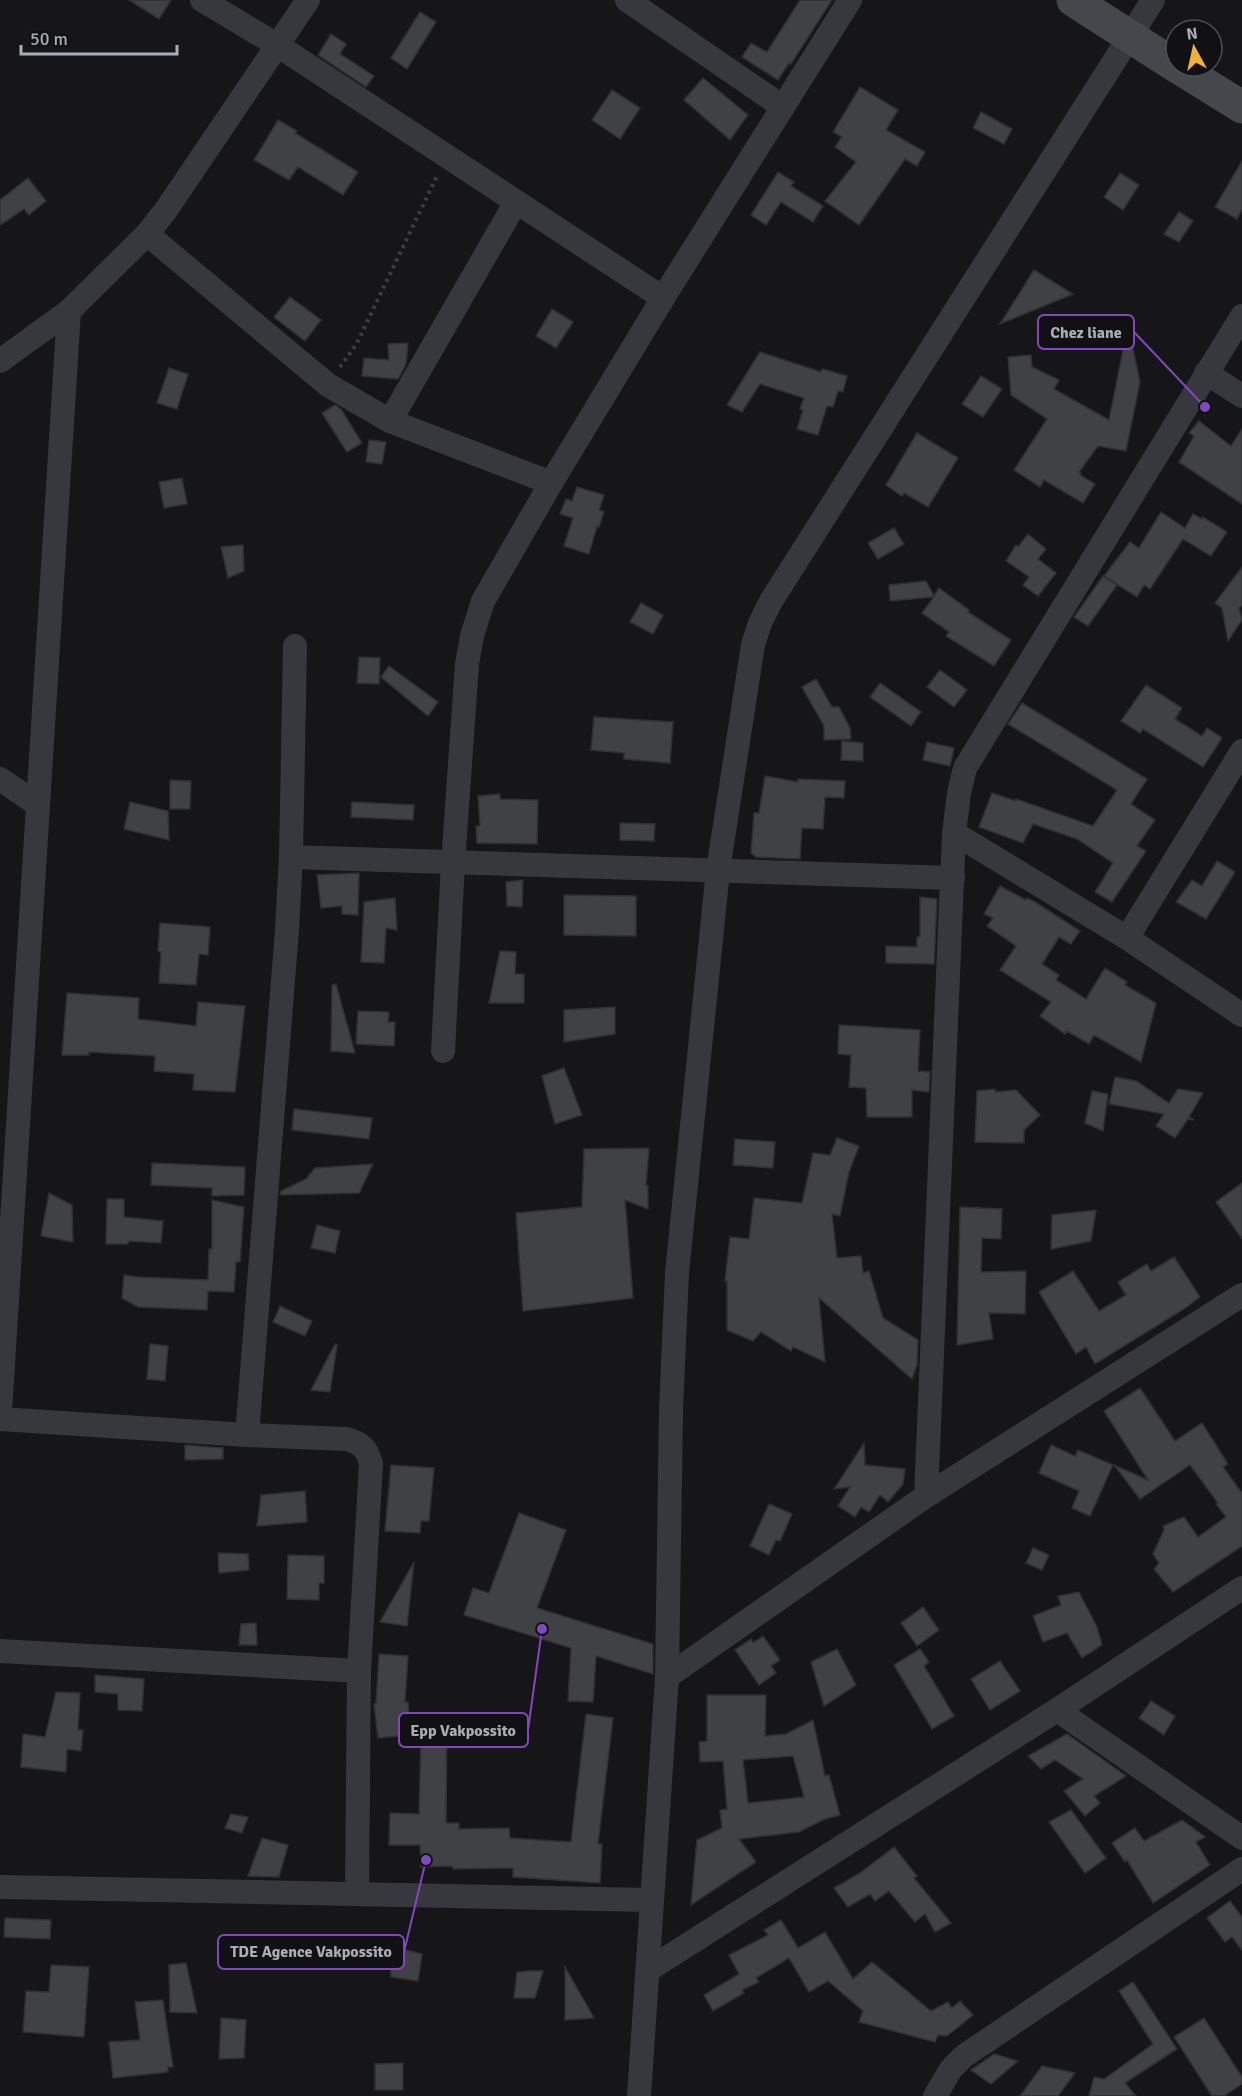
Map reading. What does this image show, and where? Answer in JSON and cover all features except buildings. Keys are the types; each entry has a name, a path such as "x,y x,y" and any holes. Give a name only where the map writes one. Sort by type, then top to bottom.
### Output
{"street":[{"path":"202,0 277,45 663,298"},
{"path":"0,361 69,311 147,234 166,210 308,0"},
{"path":"627,0 783,107"},
{"path":"442,1051 467,664 472,636 483,601 551,483 663,298 850,0"},
{"path":"1073,0 1164,59"},
{"path":"639,2096 667,1677 671,1410 677,1273 718,870 751,654 760,623 771,601 1153,0"},
{"path":"1195,78 1242,107"},
{"path":"390,421 516,202"},
{"path":"147,234 328,385 390,421 551,483"},
{"path":"0,1412 7,1195 37,804 69,311"},
{"path":"926,1496 954,833 965,768 1242,316"},
{"path":"1206,373 1242,396"},
{"path":"247,1435 287,930 291,857 295,646"},
{"path":"1127,938 1242,751"},
{"path":"0,779 37,804"},
{"path":"954,833 1127,938 1242,1015"},
{"path":"291,857 453,864 952,878"},
{"path":"667,1677 926,1496 1242,1295"},
{"path":"0,1419 346,1439 358,1442 368,1451 372,1464 359,1671 357,1894"},
{"path":"648,1970 1057,1710 1242,1588"},
{"path":"0,1651 359,1671"},
{"path":"1057,1710 1242,1838"},
{"path":"935,2096 951,2069 964,2056 1242,1869"},
{"path":"0,1887 652,1900"}],"path":[{"path":"328,385 356,345 447,157"}],"place":[{"name":"Chez liane","path":"1205,407"},
{"name":"Epp Vakpossito","path":"542,1629"},
{"name":"TDE Agence Vakpossito","path":"426,1860"}]}
